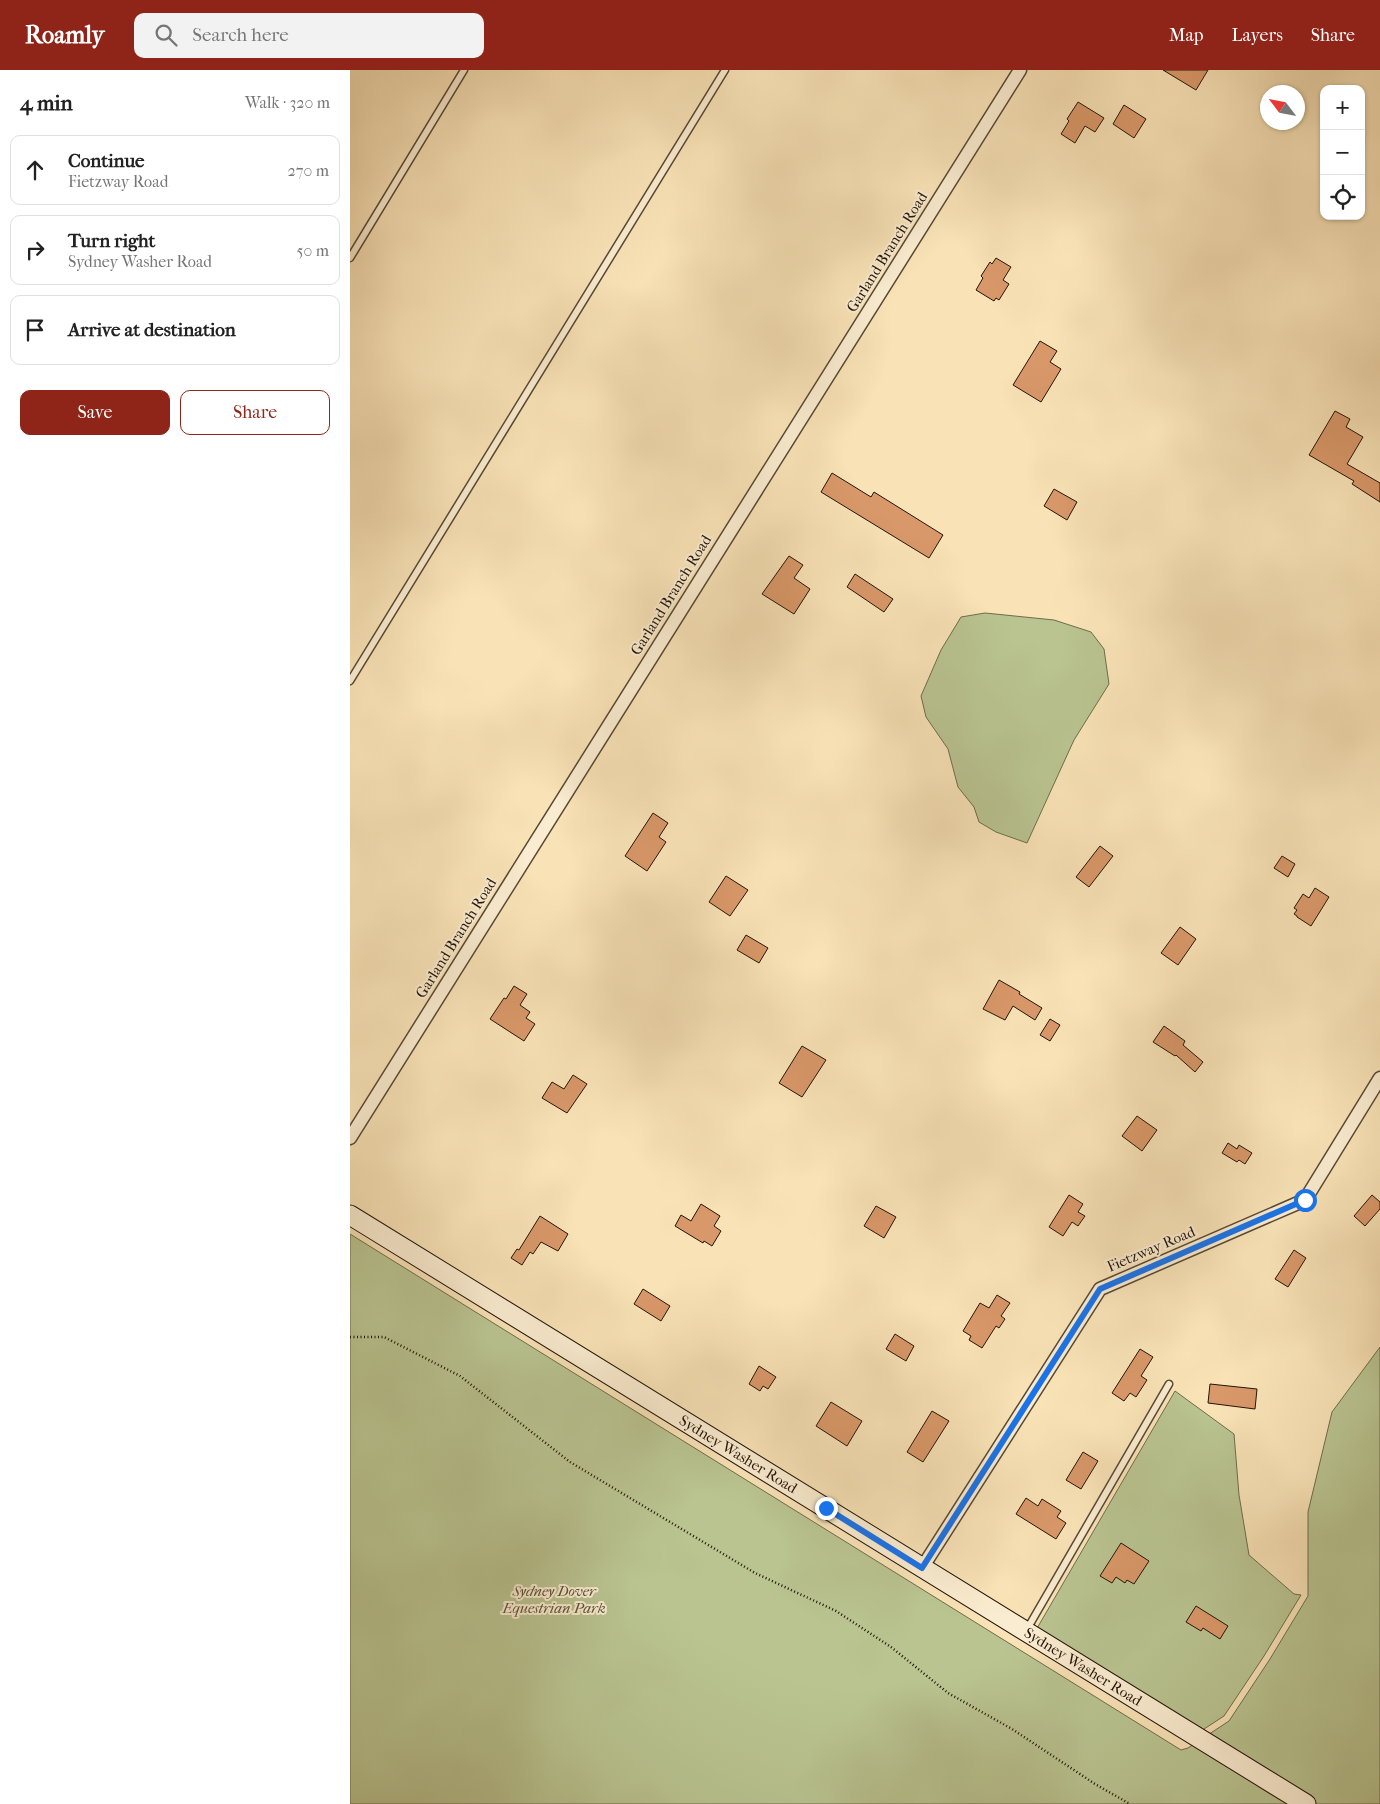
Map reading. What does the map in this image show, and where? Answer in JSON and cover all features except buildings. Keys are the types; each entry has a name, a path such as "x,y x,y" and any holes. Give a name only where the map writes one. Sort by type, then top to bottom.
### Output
{"street":[{"name":"Garland Branch Road","path":"350,1138 1020,70"},
{"name":"Fietzway Road","path":"922,1568 1100,1289 1305,1200 1380,1078"},
{"name":"Sydney Washer Road","path":"350,1215 1306,1804"}],"lane":[{"path":"350,258 464,70"},
{"path":"350,681 726,70"},
{"path":"1026,1632 1169,1384"}],"path":[{"path":"350,1337 384,1337 460,1376 570,1462 755,1573 836,1611 891,1647 948,1694 1012,1729 1095,1784 1130,1804"}],"green space":[{"path":"985,613 1054,620 1091,632 1104,649 1109,684 1074,740 1027,843 996,832 979,822 974,807 958,787 948,749 926,717 921,696 941,650 961,617"},
{"name":"Sydney Dover Equestrian Park","path":"350,1234 1181,1750 1188,1748 1229,1721 1270,1659 1308,1596 1308,1512 1332,1412 1380,1347 1380,1804 350,1804"},
{"path":"1175,1391 1234,1434 1239,1495 1249,1555 1294,1594 1301,1595 1264,1656 1224,1716 1201,1731 1036,1630"}],"route":[{"path":"826,1508 922,1568 1100,1289 1305,1200"}]}
